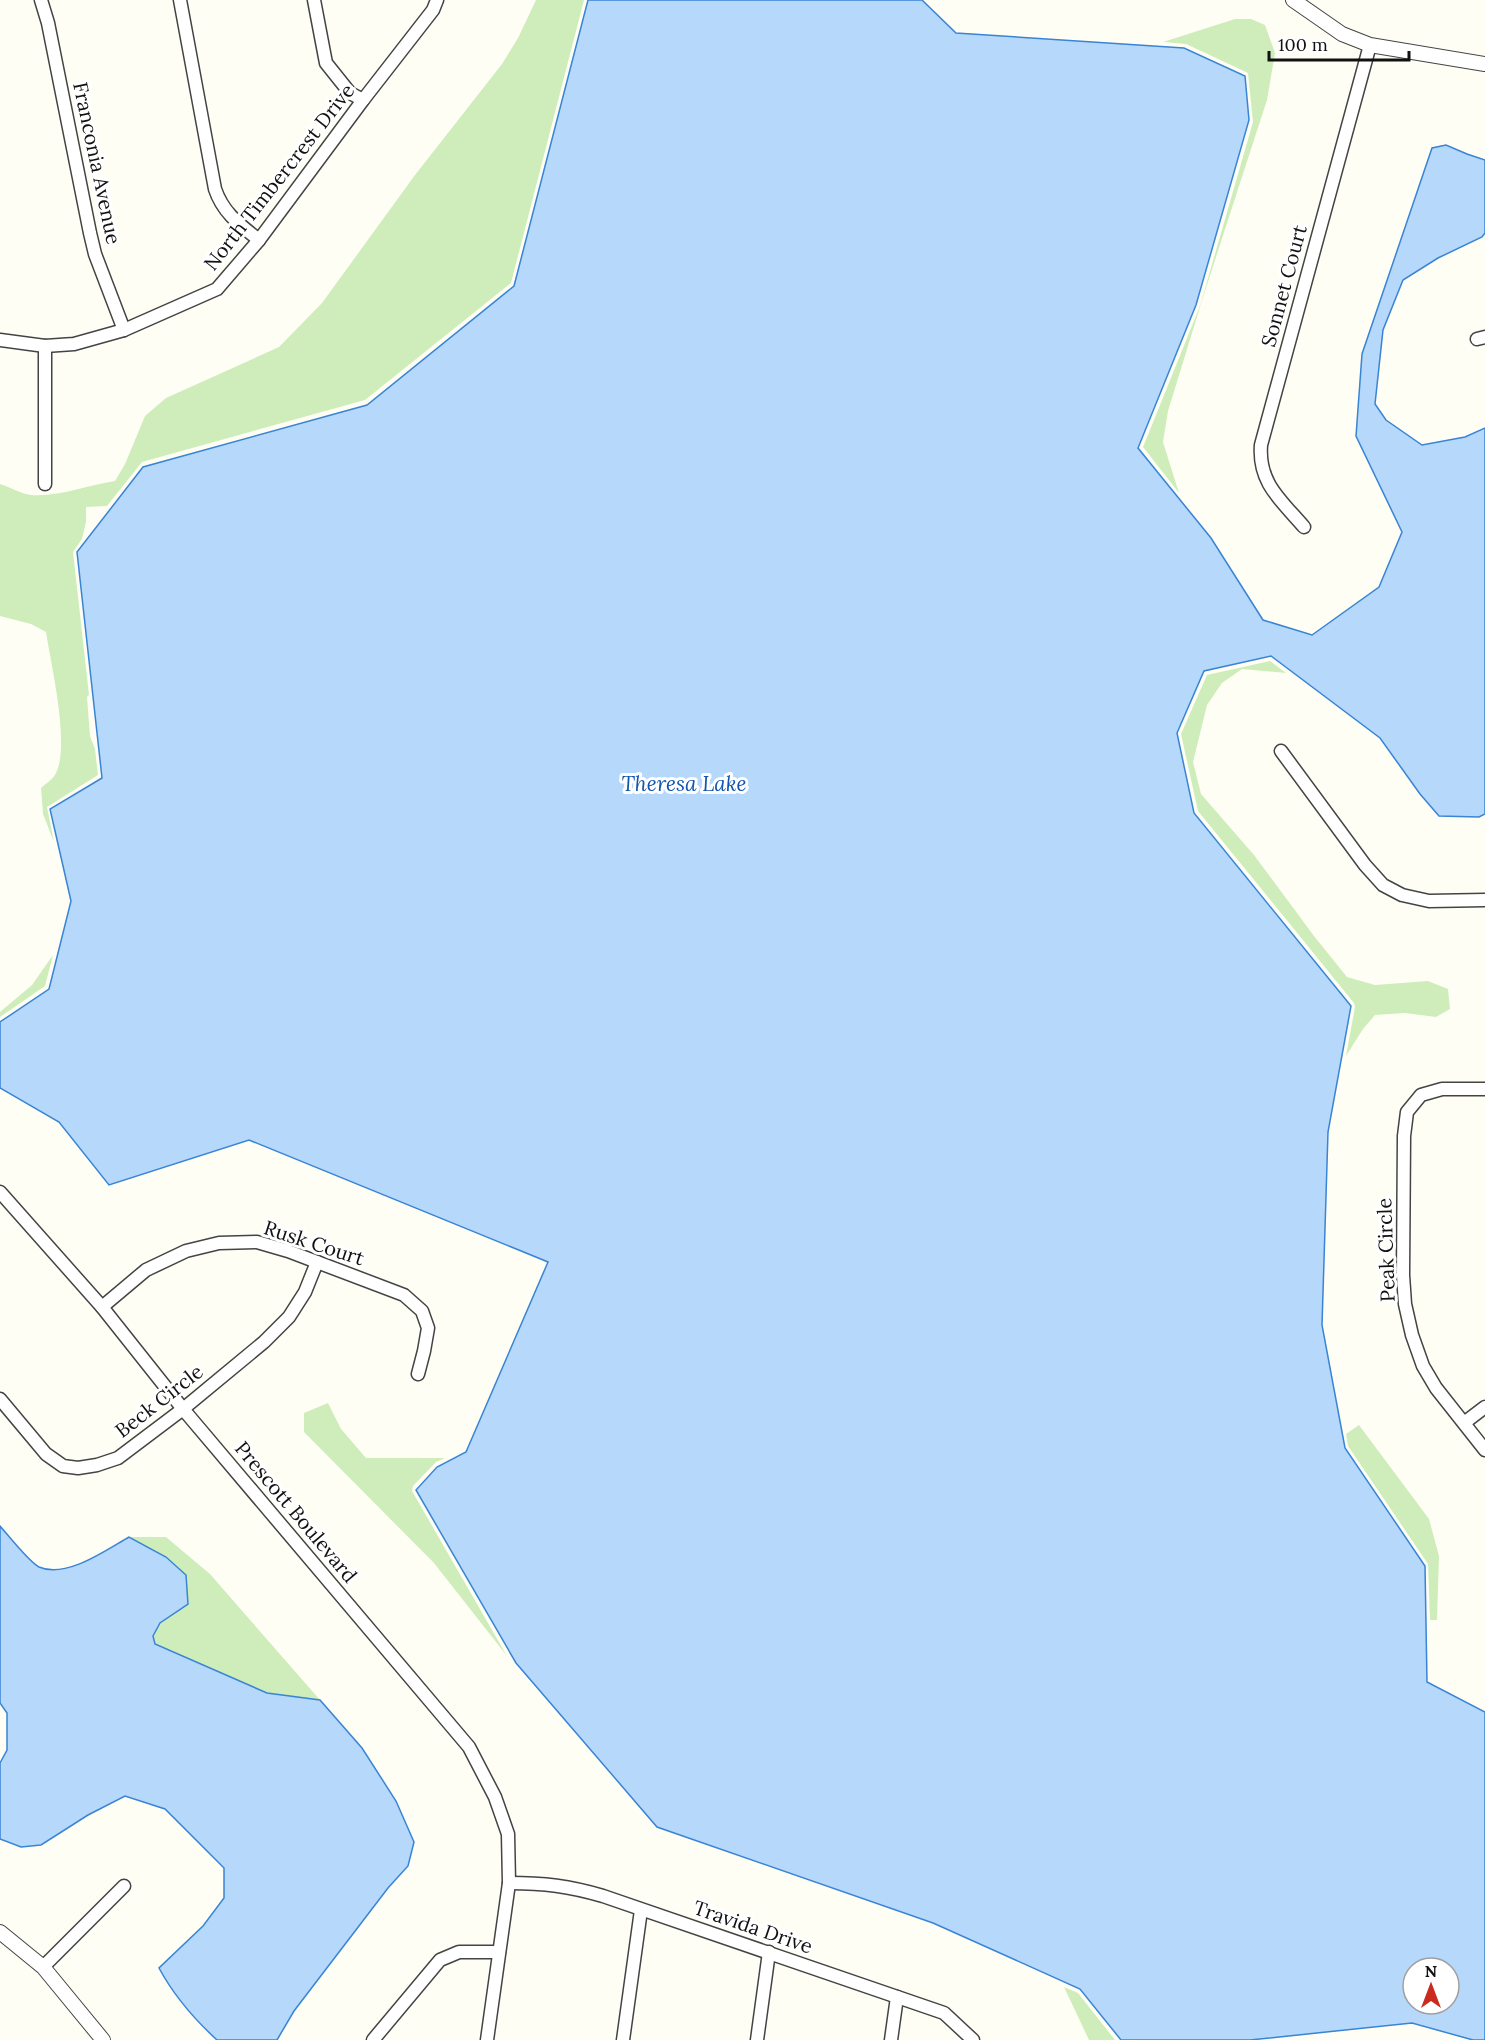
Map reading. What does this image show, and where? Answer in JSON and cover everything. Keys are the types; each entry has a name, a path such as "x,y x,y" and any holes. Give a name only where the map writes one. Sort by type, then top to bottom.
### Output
{"street":[{"name":"Franconia Avenue","path":"40,0 48,23 95,254 124,330"},
{"path":"180,0 215,189 219,201 233,219 259,240"},
{"path":"314,0 326,63 350,93 363,100"},
{"name":"North Timbercrest Drive","path":"0,340 45,345 74,344 124,330 217,289 259,240 433,10 437,0"},
{"path":"1293,0 1342,34 1370,45 1485,64"},
{"name":"Sonnet Court","path":"1304,527 1269,487 1263,474 1260,458 1261,445 1370,45"},
{"path":"45,345 45,484"},
{"path":"1281,751 1365,865 1383,885 1402,895 1429,900 1485,900"},
{"name":"Peak Circle","path":"1485,1089 1442,1089 1421,1095 1407,1112 1404,1136 1403,1275 1405,1304 1412,1335 1423,1366 1436,1388 1485,1450"},
{"name":"Prescott Boulevard","path":"0,1192 102,1307 183,1409 469,1747 495,1797 508,1834 509,1883 499,1952"},
{"name":"Rusk Court","path":"102,1307 146,1270 186,1251 219,1243 257,1242 288,1251 404,1295 422,1311 428,1328 417,1374"},
{"name":"Beck Circle","path":"0,1399 46,1454 63,1466 78,1468 118,1458 183,1409 264,1342 289,1317 304,1292 317,1262"},
{"path":"1464,1423 1485,1407"},
{"name":"Travida Drive","path":"509,1883 570,1886 769,1952 944,2013 973,2040"},
{"path":"43,1967 124,1886"},
{"path":"623,2040 641,1910"},
{"path":"0,1932 43,1967 103,2040"},
{"path":"373,2040 440,1960 459,1952 499,1952 487,2040"},
{"path":"757,2040 769,1952"},
{"path":"891,2040 897,1997"}],"green space":[{"path":"536,0 584,0 511,283 365,400 142,462 107,506 86,507 86,522 82,539 73,552 89,695 87,697 90,736 95,749 98,775 47,807 54,842 43,814 41,788 54,777 59,762 61,726 55,684 46,632 31,624 0,616 0,484 27,494 42,495 63,493 115,481 125,464 145,416 166,398 279,347 322,303 415,175 502,64 518,38"},
{"path":"1235,19 1251,19 1265,25 1275,53 1267,100 1168,411 1163,442 1179,493 1143,447 1200,306 1253,122 1248,73 1186,44 1163,42"},
{"path":"1270,661 1286,673 1242,669 1222,683 1207,705 1193,762 1201,794 1254,855 1347,977 1375,985 1428,981 1448,989 1450,1009 1436,1017 1405,1013 1375,1015 1346,1056 1354,1003 1198,811 1181,734 1207,675"},
{"path":"53,955 45,986 0,1017 0,1012 32,985"},
{"path":"328,1403 341,1429 366,1458 445,1458 436,1462 413,1486 412,1491 507,1656 434,1563 304,1432 304,1413"},
{"path":"1359,1425 1429,1519 1439,1556 1437,1620 1430,1620 1428,1564 1348,1446 1346,1434"},
{"path":"129,1537 166,1537 210,1574 320,1700 267,1693 155,1645 153,1636 160,1623 188,1604 166,1557"},
{"path":"1064,1987 1078,1993 1115,2040 1089,2040"}],"water":[{"name":"Theresa Lake","path":"588,0 922,0 956,33 1184,48 1245,76 1249,120 1196,305 1138,448 1211,538 1263,620 1312,635 1379,587 1402,532 1356,436 1362,354 1432,148 1446,145 1485,160 1485,233 1482,237 1438,258 1403,280 1383,330 1375,404 1386,420 1422,445 1465,437 1485,428 1485,814 1479,817 1439,816 1420,794 1380,738 1271,656 1204,671 1177,733 1194,813 1351,1006 1328,1132 1322,1325 1345,1448 1425,1566 1427,1682 1485,1712 1485,2040 1473,2040 1412,2023 1250,2040 1121,2040 1080,1989 933,1923 657,1827 516,1663 416,1490 437,1467 466,1452 548,1262 249,1140 109,1185 59,1122 0,1088 0,1022 49,989 71,901 50,809 102,778 77,552 143,467 367,405 514,286"},
{"path":"0,1526 35,1564 50,1570 86,1561 129,1537 166,1557 186,1575 188,1604 160,1623 153,1636 155,1644 267,1693 320,1700 362,1748 396,1801 414,1842 408,1866 388,1888 294,2011 277,2040 217,2040 185,2006 159,1968 203,1926 224,1898 224,1868 165,1809 125,1796 88,1815 41,1845 21,1847 0,1839 0,1763 7,1750 7,1713 0,1703"}]}
